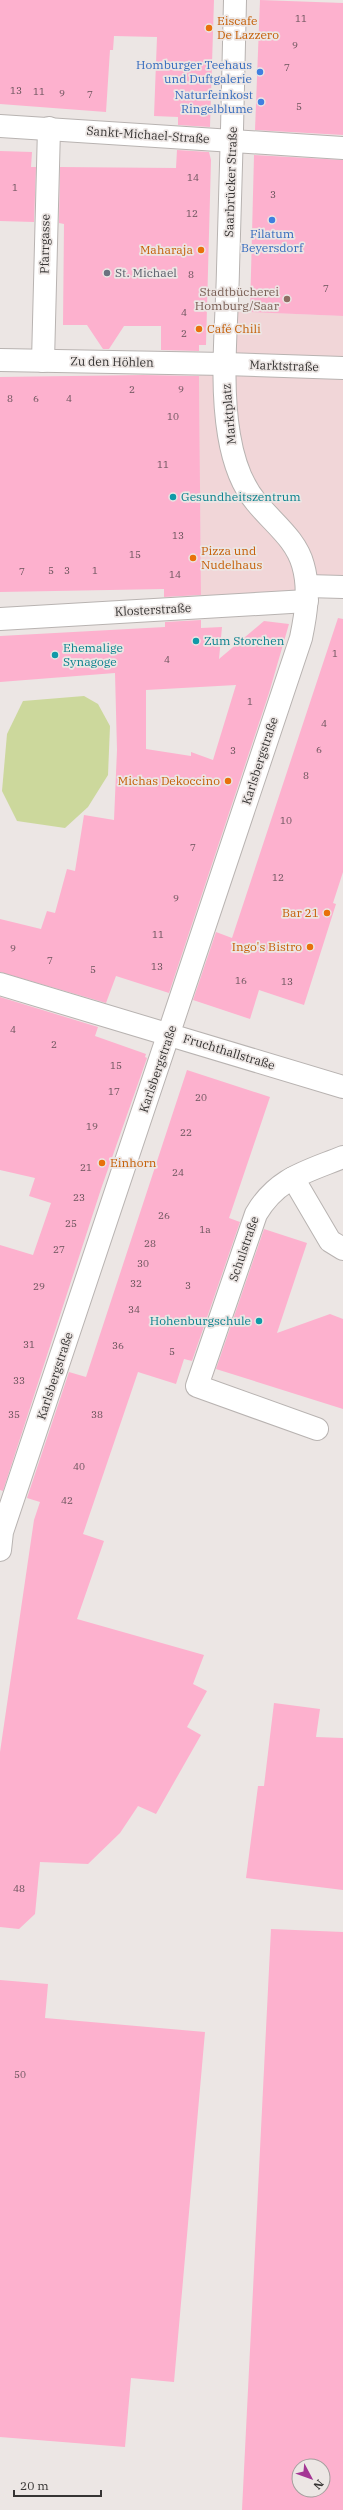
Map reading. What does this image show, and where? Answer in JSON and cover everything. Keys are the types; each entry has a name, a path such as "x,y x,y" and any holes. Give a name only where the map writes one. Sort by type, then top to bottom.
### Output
{"street":[{"name":"Saarbrücker Straße","path":"225,364 235,0"},
{"name":"Sankt-Michael-Straße","path":"0,126 343,148"},
{"name":"Pfarrgasse","path":"43,361 49,128"},
{"name":"Zu den Höhlen","path":"0,360 225,364"},
{"name":"Marktstraße","path":"225,364 343,368"},
{"name":"Marktplatz","path":"225,364 228,433 237,469 256,502 288,536 297,550 303,566 307,594"},
{"name":"Klosterstraße","path":"0,619 307,594 343,587"},
{"name":"Karlsbergstraße","path":"0,1550 2,1532 301,638 307,594"},
{"name":"Fruchthallstraße","path":"0,984 343,1087"},
{"name":"Schulstraße","path":"317,1429 197,1386 256,1214 266,1197 281,1184 343,1157"},
{"path":"293,1178 330,1242 343,1249"}],"shaded area":[{"path":"227,311 343,316 343,587 307,601 201,608 199,374 225,364"}],"green space":[{"path":"84,696 98,704 110,726 108,775 88,807 65,828 17,821 2,791 7,734 23,701"}],"building":[{"path":"0,0 214,0 210,127 178,125 178,117 154,116 157,37 114,36 113,50 110,50 106,112 0,104"},
{"path":"260,0 343,3 343,135 255,130"},
{"path":"177,150 209,152 211,160 206,345 199,345 199,351 161,350 161,326 124,326 109,349 103,349 87,325 63,325 64,224 59,223 60,167 176,168"},
{"path":"0,151 32,152 31,167 36,167 34,222 0,221"},
{"path":"254,155 343,160 343,316 250,312"},
{"path":"143,375 199,376 201,595 164,597 164,589 0,592 0,377"},
{"path":"338,618 343,619 343,872 333,903 336,904 304,1005 259,990 250,1019 193,1000 216,932 232,938"},
{"path":"201,620 201,628 222,627 219,659 264,621 289,624 269,693 169,993 116,976 106,1003 0,972 0,919 41,929 47,911 55,913 67,869 75,871 84,815 114,820 117,750 115,673 0,682 0,636 165,627 165,622","holes":["236,685 213,760 191,752 191,756 146,749 146,690"]},
{"path":"0,997 98,1027 95,1036 146,1054 145,1057 147,1058 101,1189 3,1491 0,1490 0,1245 33,1255 51,1203 29,1196 35,1178 0,1170"},
{"path":"187,1070 270,1097 229,1218 240,1222 192,1361 184,1359 176,1384 138,1372 83,1534 104,1541 77,1619 204,1655 193,1684 207,1691 187,1727 201,1735 156,1814 138,1806 120,1833 88,1864 40,1862 35,1914 19,1929 0,1927 0,1752 34,1520 40,1502 27,1498 69,1372 86,1377"},
{"name":"Hohenburgschule","path":"264,1229 307,1243 277,1333 330,1314 343,1319 343,1409 216,1369"},
{"path":"274,1703 320,1709 316,1737 343,1738 343,1890 246,1878 258,1786 264,1786"},
{"path":"271,1929 343,1932 343,2510 242,2510"},
{"path":"0,1980 48,1984 45,2018 205,2032 174,2382 131,2378 125,2447 0,2437"}],"place":[{"name":"Eiscafe De Lazzero","path":"209,28"},
{"name":"Homburger Teehaus und Duftgalerie","path":"260,72"},
{"name":"Naturfeinkost Ringelblume","path":"261,102"},
{"name":"Filatum Beyersdorf","path":"272,220"},
{"name":"Maharaja","path":"201,250"},
{"name":"St. Michael","path":"107,273"},
{"name":"Stadtbücherei Homburg/Saar","path":"287,299"},
{"name":"Café Chili","path":"199,329"},
{"name":"Gesundheitszentrum","path":"173,497"},
{"name":"Pizza und Nudelhaus","path":"193,558"},
{"name":"Zum Storchen","path":"196,641"},
{"name":"Ehemalige Synagoge","path":"55,655"},
{"name":"Michas Dekoccino","path":"228,781"},
{"name":"Bar 21","path":"327,913"},
{"name":"Ingo's Bistro","path":"310,947"},
{"name":"Einhorn","path":"102,1163"},
{"name":"Hohenburgschule","path":"259,1321"}]}
